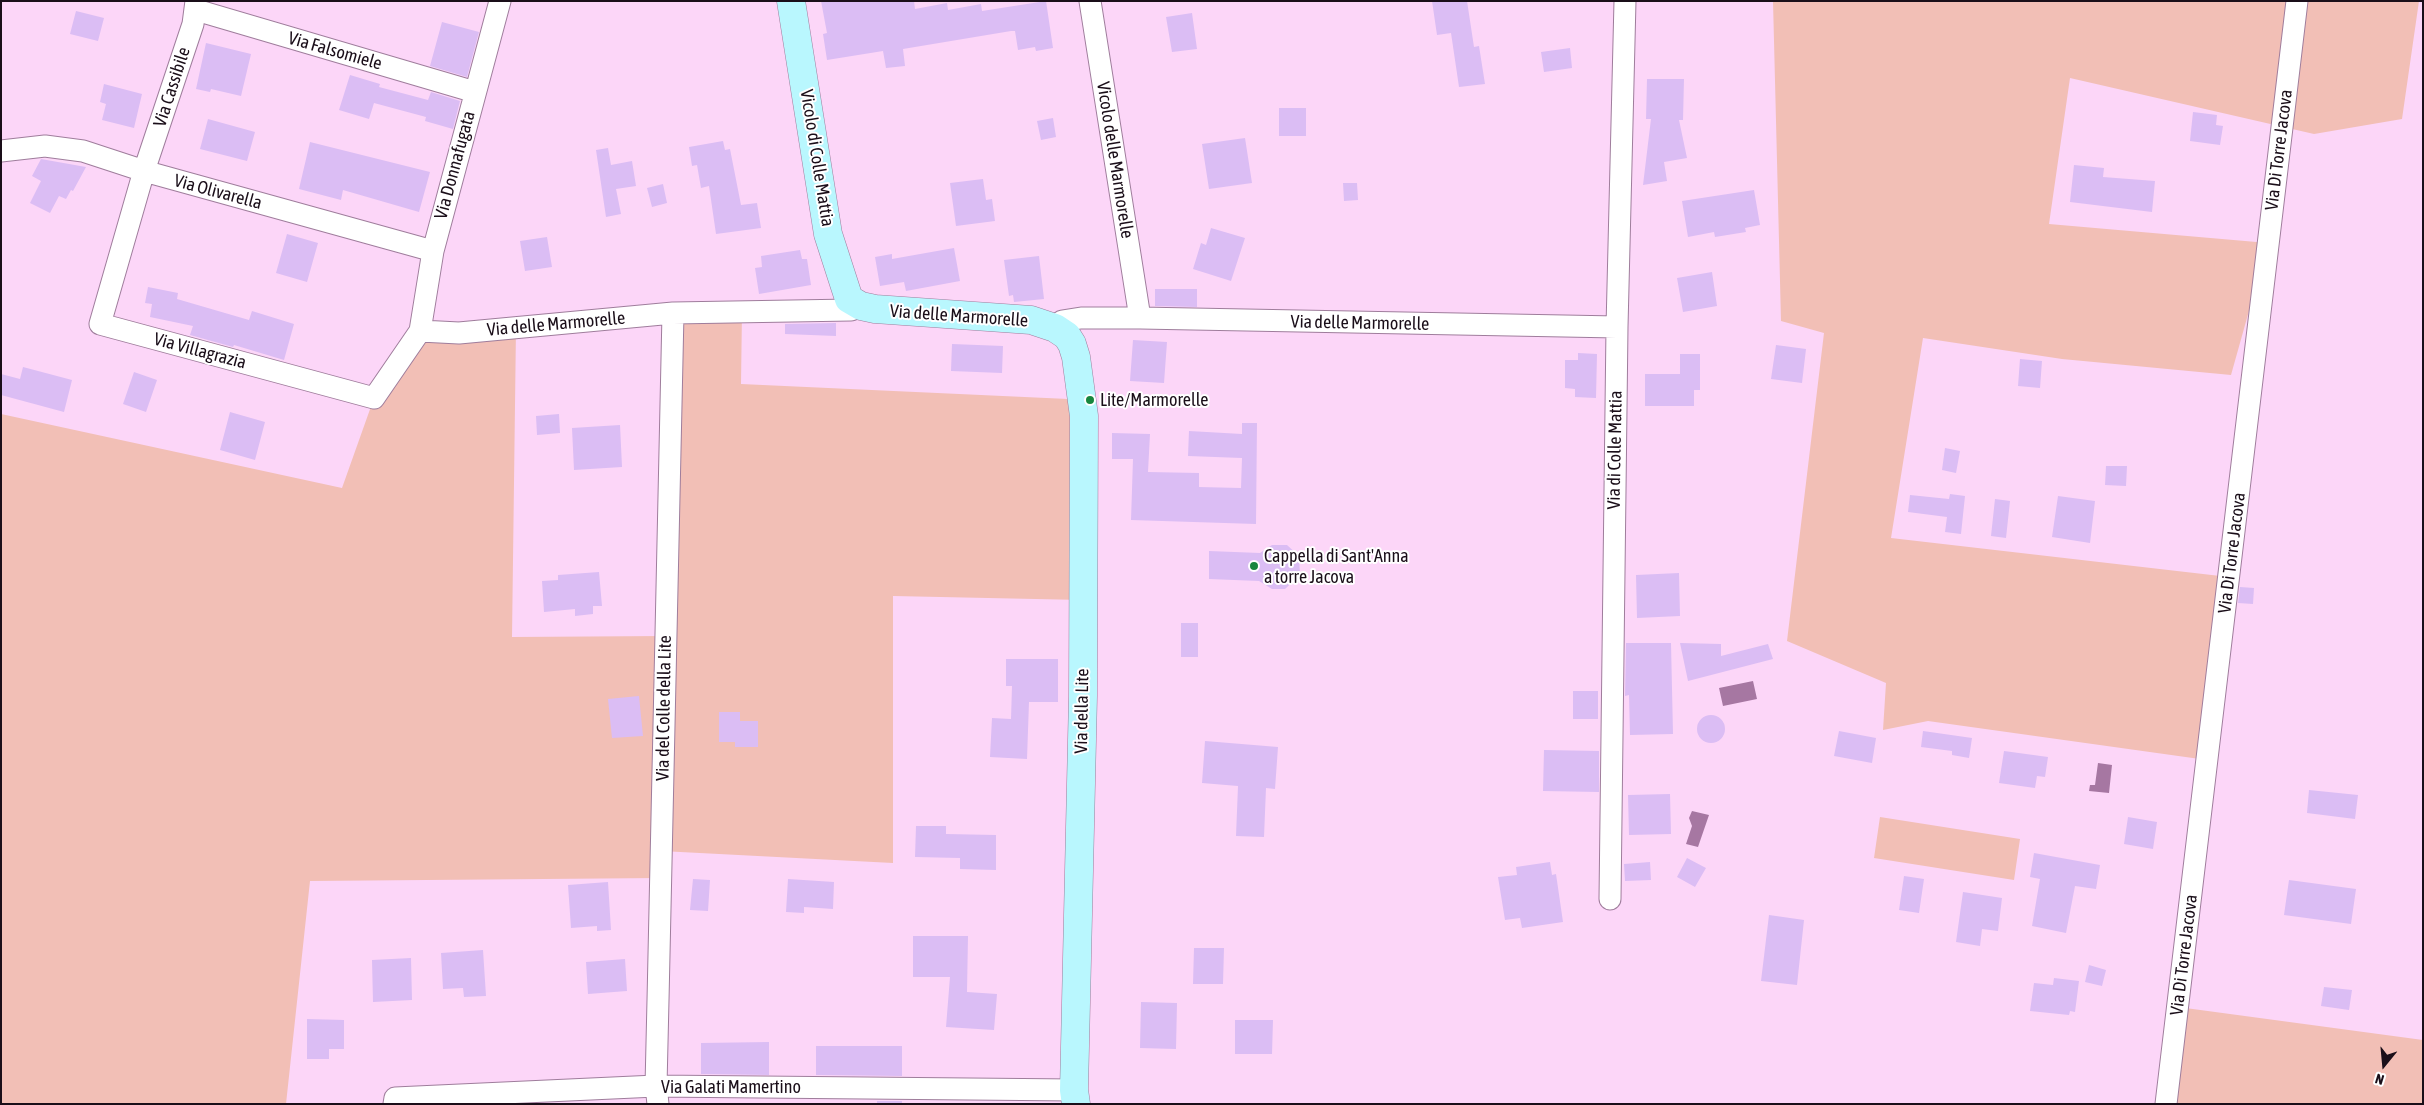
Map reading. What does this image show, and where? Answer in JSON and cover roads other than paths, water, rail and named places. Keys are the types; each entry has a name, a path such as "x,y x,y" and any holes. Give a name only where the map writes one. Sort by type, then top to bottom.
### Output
{"street":[{"name":"Via Donnafugata","path":"420,331 433,251 500,1"},
{"name":"Vicolo di Colle Mattia","path":"791,1 828,234 849,298 861,306"},
{"name":"Vicolo delle Marmorelle","path":"1090,1 1140,318"},
{"name":"Via di Colle Mattia","path":"1610,899 1617,327 1624,1"},
{"name":"Via Di Torre Jacova","path":"2166,1104 2297,1"},
{"name":"Via Falsomiele","path":"196,6 475,92"},
{"name":"Via Cassibile","path":"144,171 196,6"},
{"name":"Via Olivarella","path":"1,151 45,146 83,151 144,171 433,251"},
{"name":"Via Villagrazia","path":"144,171 100,324 374,398 420,331"},
{"name":"Via delle Marmorelle","path":"420,331 458,333 673,313 851,310 861,306 875,309 1010,317 1031,320 1055,328 1062,321 1082,318 1617,327"},
{"name":"Via del Colle della Lite","path":"658,1095 673,313"},
{"name":"Via della Lite","path":"1055,328 1067,336 1072,344 1084,416 1082,696 1075,1097"},
{"name":"Via Galati Mamertino","path":"394,1104 395,1098 658,1095 1075,1097"}],"place":[{"name":"Lite/Marmorelle","path":"1090,400"},
{"name":"Cappella di Sant'Anna a torre Jacova","path":"1254,566"}]}
